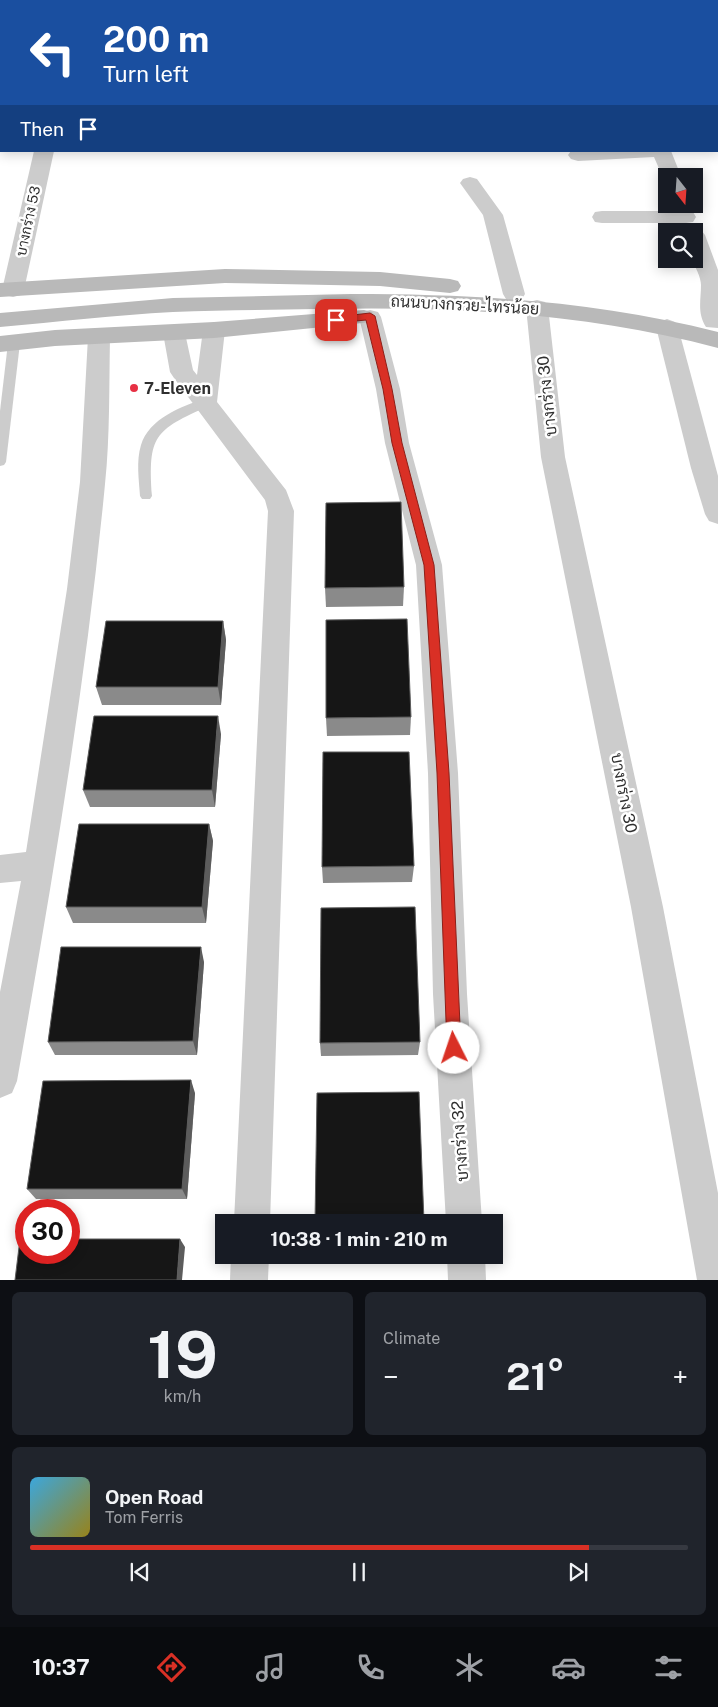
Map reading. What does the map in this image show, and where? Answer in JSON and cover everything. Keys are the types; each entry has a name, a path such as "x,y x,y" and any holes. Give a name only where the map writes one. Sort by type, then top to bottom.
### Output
{"main road":[{"path":"7,290 225,276 380,279 455,286 485,294"},
{"name":"ถนนบางกรวย-ไทรน้อย","path":"0,311 172,297 485,294 667,327 716,328"},
{"name":"ถนนบางกรวย-ไทรน้อย","path":"0,320 172,305 328,297 475,302 577,300 671,313 716,328"},
{"path":"7,344 55,338 174,333 370,316 479,310 521,302"}],"street":[{"name":"บางกร่าง 53","path":"7,290 44,152"},
{"path":"578,154 633,152"},
{"path":"661,152 668,168"},
{"name":"บางกร่าง 30","path":"470,183 493,215 521,302 647,907 716,1280"},
{"path":"602,217 688,222 712,283 710,304 716,328"},
{"name":"บางกร่าง 32","path":"370,316 388,389 397,443 429,565 443,773 450,994 464,1214"},
{"path":"667,327 703,468 718,514"},
{"path":"205,404 208,364 214,330"},
{"path":"174,333 182,372 277,497 280,511 268,861 252,1214"},
{"path":"0,1081 40,865 80,589 93,482 100,336"},
{"path":"0,869 40,865"},
{"path":"249,1280 250,1264"},
{"path":"466,1264 467,1280"}],"lane":[{"path":"0,462 7,344"},
{"path":"146,496 144,467 148,440 158,427 177,415 205,404"}],"building":[{"path":"401,502 404,587 325,588 326,503"},
{"path":"407,619 411,717 326,718 326,620"},
{"path":"106,621 223,621 218,687 96,687"},
{"path":"94,716 218,716 212,790 83,790"},
{"path":"323,752 409,752 414,866 322,867"},
{"path":"79,824 209,824 202,907 66,907"},
{"path":"415,907 420,1042 320,1043 321,908"},
{"path":"61,947 201,947 193,1041 48,1042"},
{"path":"191,1080 182,1189 27,1189 43,1081"},
{"path":"419,1092 424,1214 315,1214 317,1093"},
{"path":"80,1239 180,1239 177,1280 15,1280 17,1264 80,1264"}],"place":[{"name":"7-Eleven","path":"134,388"}],"route":[{"path":"336,320 370,316 388,389 397,443 429,565 443,773 450,994 454,1048"}]}
